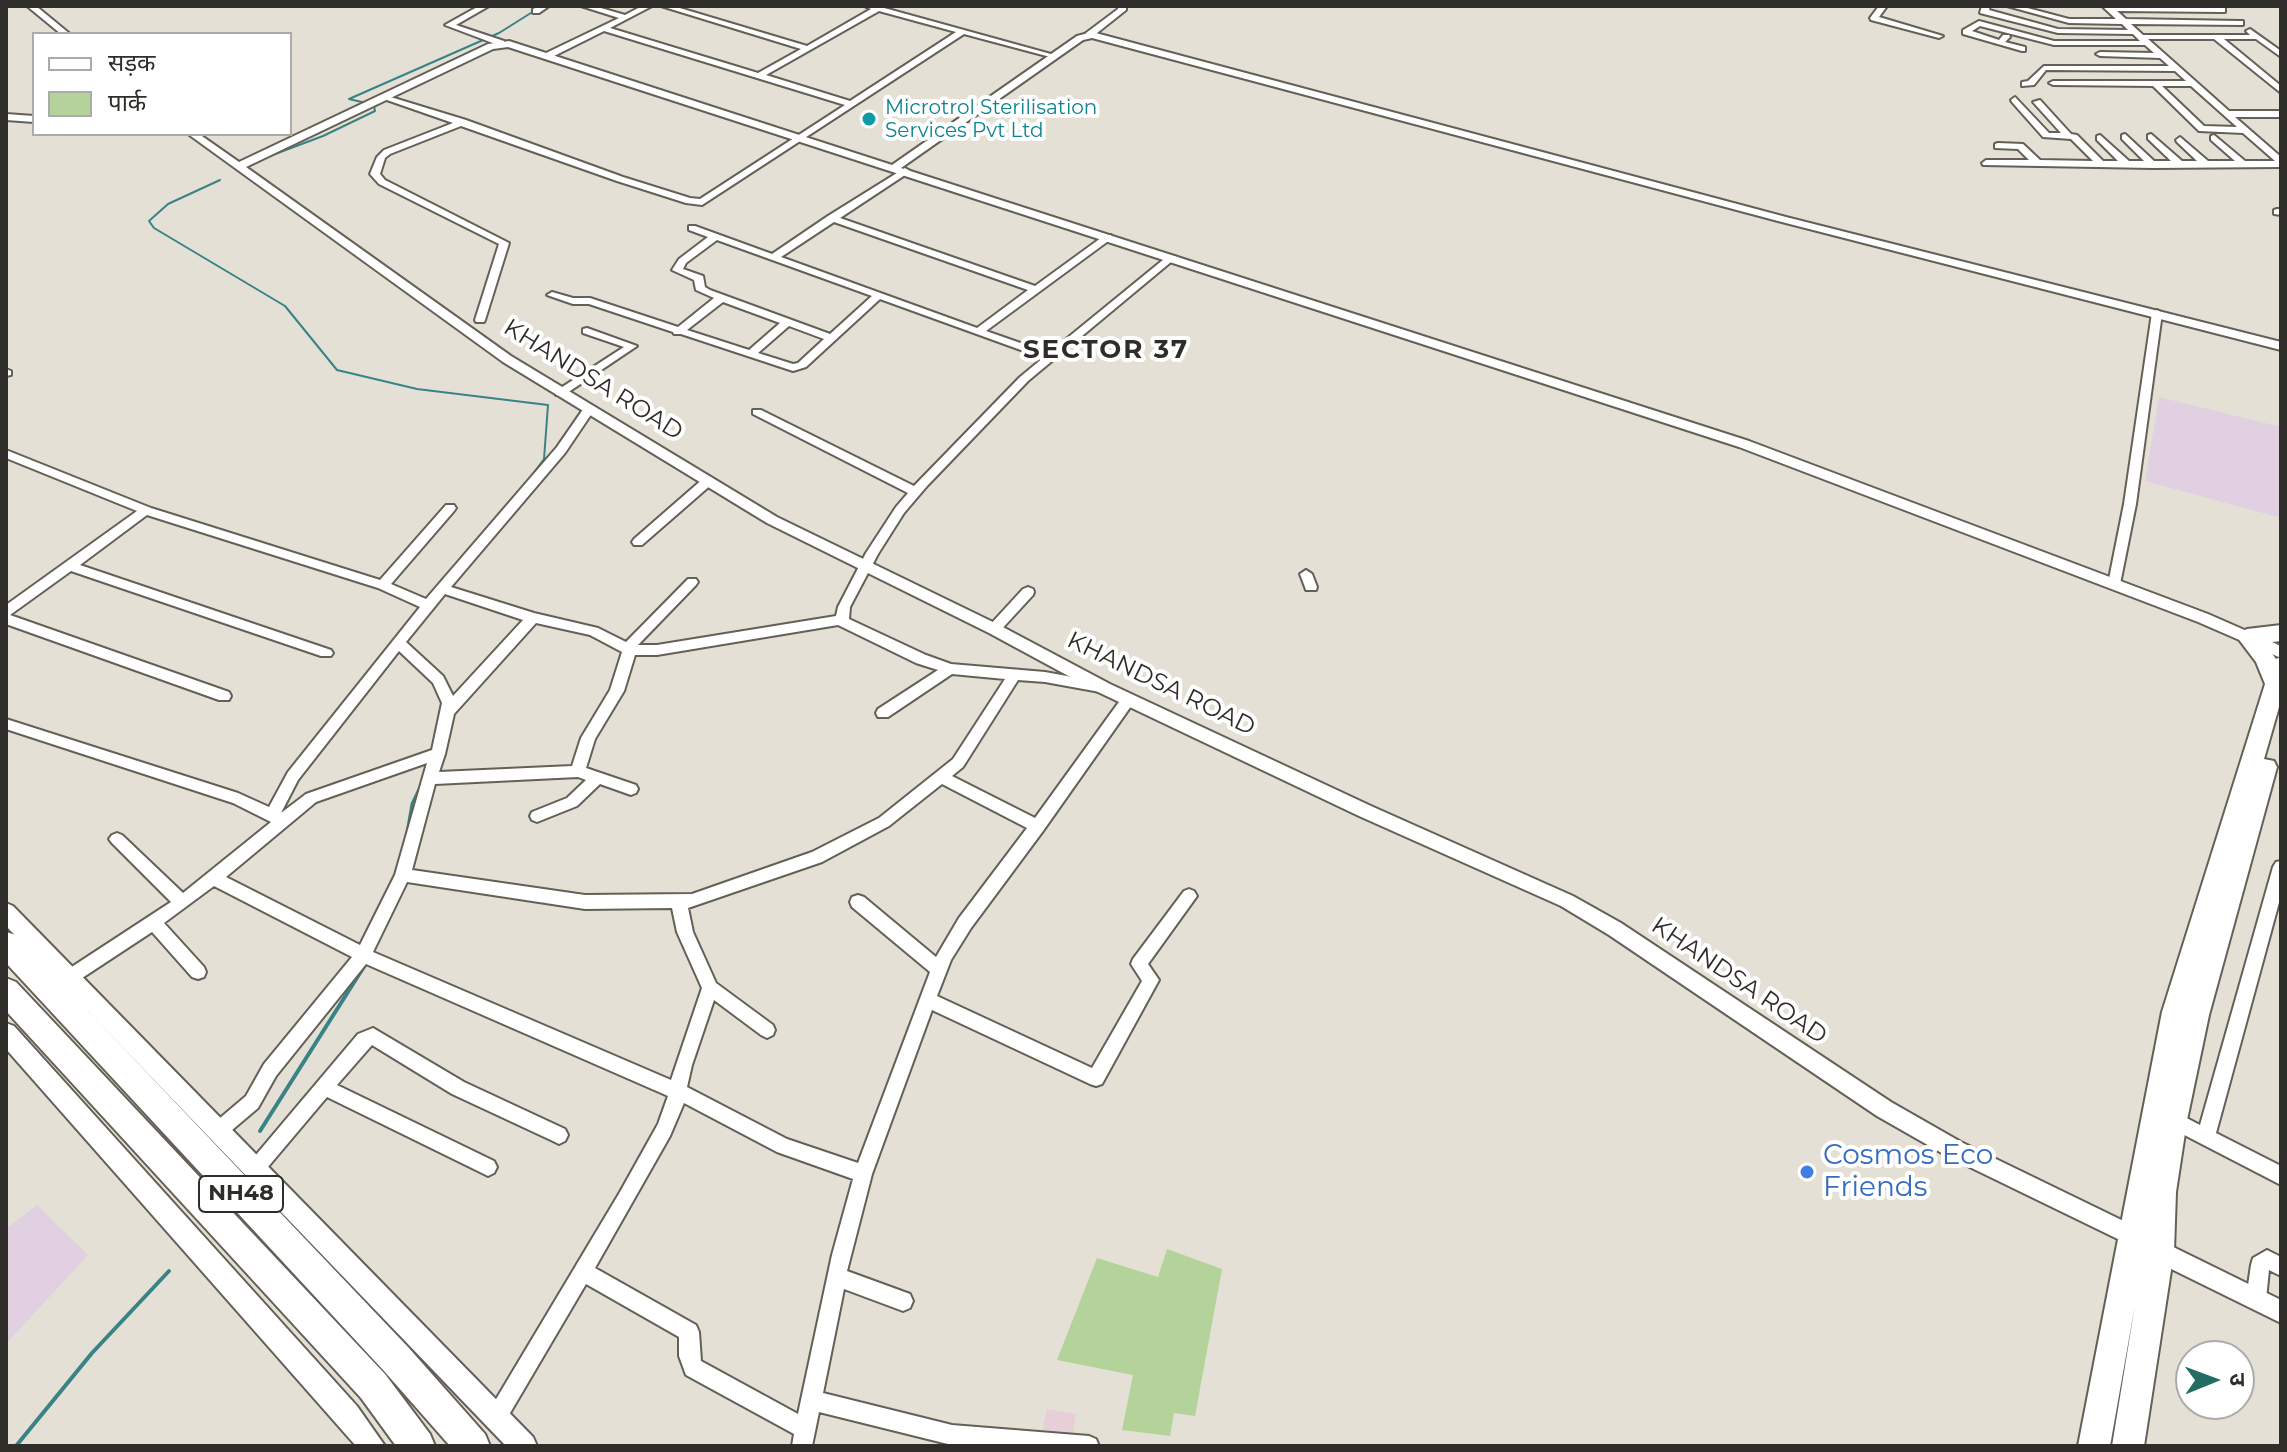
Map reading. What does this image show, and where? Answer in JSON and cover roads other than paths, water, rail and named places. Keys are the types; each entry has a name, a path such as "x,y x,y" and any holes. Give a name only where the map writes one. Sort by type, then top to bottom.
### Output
{"highway":[{"path":"2247,637 2281,633"},
{"path":"2128,1446 2146,1243 2178,1048 2278,674 2247,637"},
{"path":"2094,1446 2162,1192 2173,1120 2178,1048 2281,715"},
{"name":"NH48","path":"6,944 187,1116 473,1446"},
{"name":"NH48","path":"6,991 373,1386 418,1446"}],"main road":[{"path":"6,912 70,977 187,1116 219,1130 524,1446"},
{"path":"6,1033 348,1415 372,1446"}],"street":[{"path":"31,6 64,32"},
{"path":"485,6 449,25 1744,444 2114,584 2281,652"},
{"path":"536,11 545,6"},
{"path":"585,6 625,17"},
{"path":"547,56 648,6"},
{"path":"665,6 809,49"},
{"path":"694,15 708,6"},
{"path":"774,257 1054,56 1089,35 1122,10 1122,6"},
{"path":"1883,6 1874,18 1939,36"},
{"path":"1986,6 1984,12 2061,32 2140,38"},
{"path":"2011,6 2036,8 2065,21 2240,23"},
{"path":"759,76 809,49 872,7 1054,56"},
{"path":"2023,22 2036,8"},
{"path":"2108,8 2220,8 2281,56"},
{"path":"2108,8 2281,163"},
{"path":"2022,49 1966,32 1979,23 2054,43 2140,38 2257,37"},
{"path":"602,28 851,104"},
{"path":"387,97 620,179 698,202 708,199 963,31"},
{"path":"2000,43 2012,31"},
{"path":"1089,35 1796,222 2281,346"},
{"path":"2216,37 2281,90"},
{"path":"239,166 501,43"},
{"path":"2100,54 2161,56"},
{"path":"2237,56 2252,56"},
{"path":"2267,56 2281,56"},
{"path":"2025,84 2031,83 2044,68 2178,69"},
{"path":"2053,83 2195,84"},
{"path":"2155,84 2201,129 2246,130"},
{"path":"2015,100 2046,135 2074,137 2100,163"},
{"path":"2037,102 2068,136"},
{"path":"2229,114 2281,114"},
{"path":"2268,114 2281,125"},
{"path":"6,117 32,119"},
{"path":"463,122 387,152 381,157 375,174 382,182 504,243 480,320"},
{"name":"KHANDSA ROAD","path":"196,136 507,359 788,529 994,629 1104,688 1365,811 1567,901 1615,929 1884,1109 1954,1149 2281,1312"},
{"path":"2125,137 2153,165"},
{"path":"2151,137 2181,165"},
{"path":"2100,138 2127,164"},
{"path":"2214,138 2243,164"},
{"path":"2180,140 2207,165"},
{"path":"1998,146 2020,146 2037,163"},
{"path":"1986,163 2281,163"},
{"path":"831,218 1034,289"},
{"path":"692,228 1049,357"},
{"path":"715,237 677,268 699,278 701,290 830,338"},
{"path":"978,332 1108,237"},
{"path":"842,620 844,607 864,567 884,532 915,492 982,419 1049,357 1172,257"},
{"path":"552,295 573,301 590,301 749,355 798,368 877,297"},
{"path":"678,332 721,298"},
{"path":"2114,584 2130,504 2157,313"},
{"path":"749,355 786,323"},
{"path":"560,393 632,346 587,331"},
{"path":"277,817 293,776 428,605 561,450 588,410"},
{"path":"757,412 915,492"},
{"path":"6,454 146,511 383,585 428,605"},
{"path":"638,542 708,481"},
{"path":"383,585 450,508"},
{"path":"6,612 146,511"},
{"path":"70,566 326,653"},
{"path":"578,771 588,738 617,691 629,650 638,635 692,582"},
{"path":"443,589 533,618 593,631 629,650 657,650 842,620 921,659 950,669 1104,688"},
{"path":"994,629 1028,592"},
{"path":"449,710 533,618"},
{"path":"6,619 224,696"},
{"path":"219,1130 252,1102 270,1070 363,955 403,875 449,710 447,696 438,680 399,643"},
{"path":"883,713 950,669"},
{"path":"403,875 585,902 679,902 789,867 842,845 884,822 958,763 1014,675"},
{"path":"584,1272 689,1332 689,1356 693,1368 804,1438 837,1277 863,1174 939,970 965,923 1129,699"},
{"path":"6,724 238,799 277,817"},
{"path":"70,977 182,903 214,878 277,817 319,794 438,754"},
{"path":"429,778 578,771 631,789"},
{"path":"941,777 1038,827"},
{"path":"537,816 572,802 597,778"},
{"path":"117,839 182,903"},
{"path":"2206,1136 2281,867"},
{"path":"214,878 363,955 677,1091 783,1146 863,1174"},
{"path":"928,1000 1096,1078 1151,980 1139,964 1189,896"},
{"path":"679,902 685,932 710,988 767,1030"},
{"path":"858,902 939,970"},
{"path":"153,922 198,972"},
{"path":"496,1418 584,1272 664,1130 710,988"},
{"path":"256,1168 364,1040 376,1036 458,1088 559,1135"},
{"path":"324,1087 488,1167"},
{"path":"2173,1120 2281,1176"},
{"path":"2256,1299 2260,1265 2267,1259 2281,1267"},
{"path":"837,1277 903,1301"},
{"path":"813,1401 952,1435 1089,1446"}],"waterway":[{"path":"366,103 349,99 499,33 542,6"},
{"path":"267,157 323,136 375,111 374,106"},
{"path":"220,180 168,204 149,221 154,228 285,306 337,370 417,389 548,405 544,459 530,478"},
{"path":"407,833 412,804 422,783"},
{"path":"260,1131 365,965"},
{"path":"16,1446 92,1353 169,1271"}],"place":[{"name":"Microtrol Sterilisation Services Pvt Ltd","path":"869,119"},
{"name":"Cosmos Eco Friends","path":"1807,1172"}],"district":[{"name":"SECTOR 37","path":"1106,350"}]}
